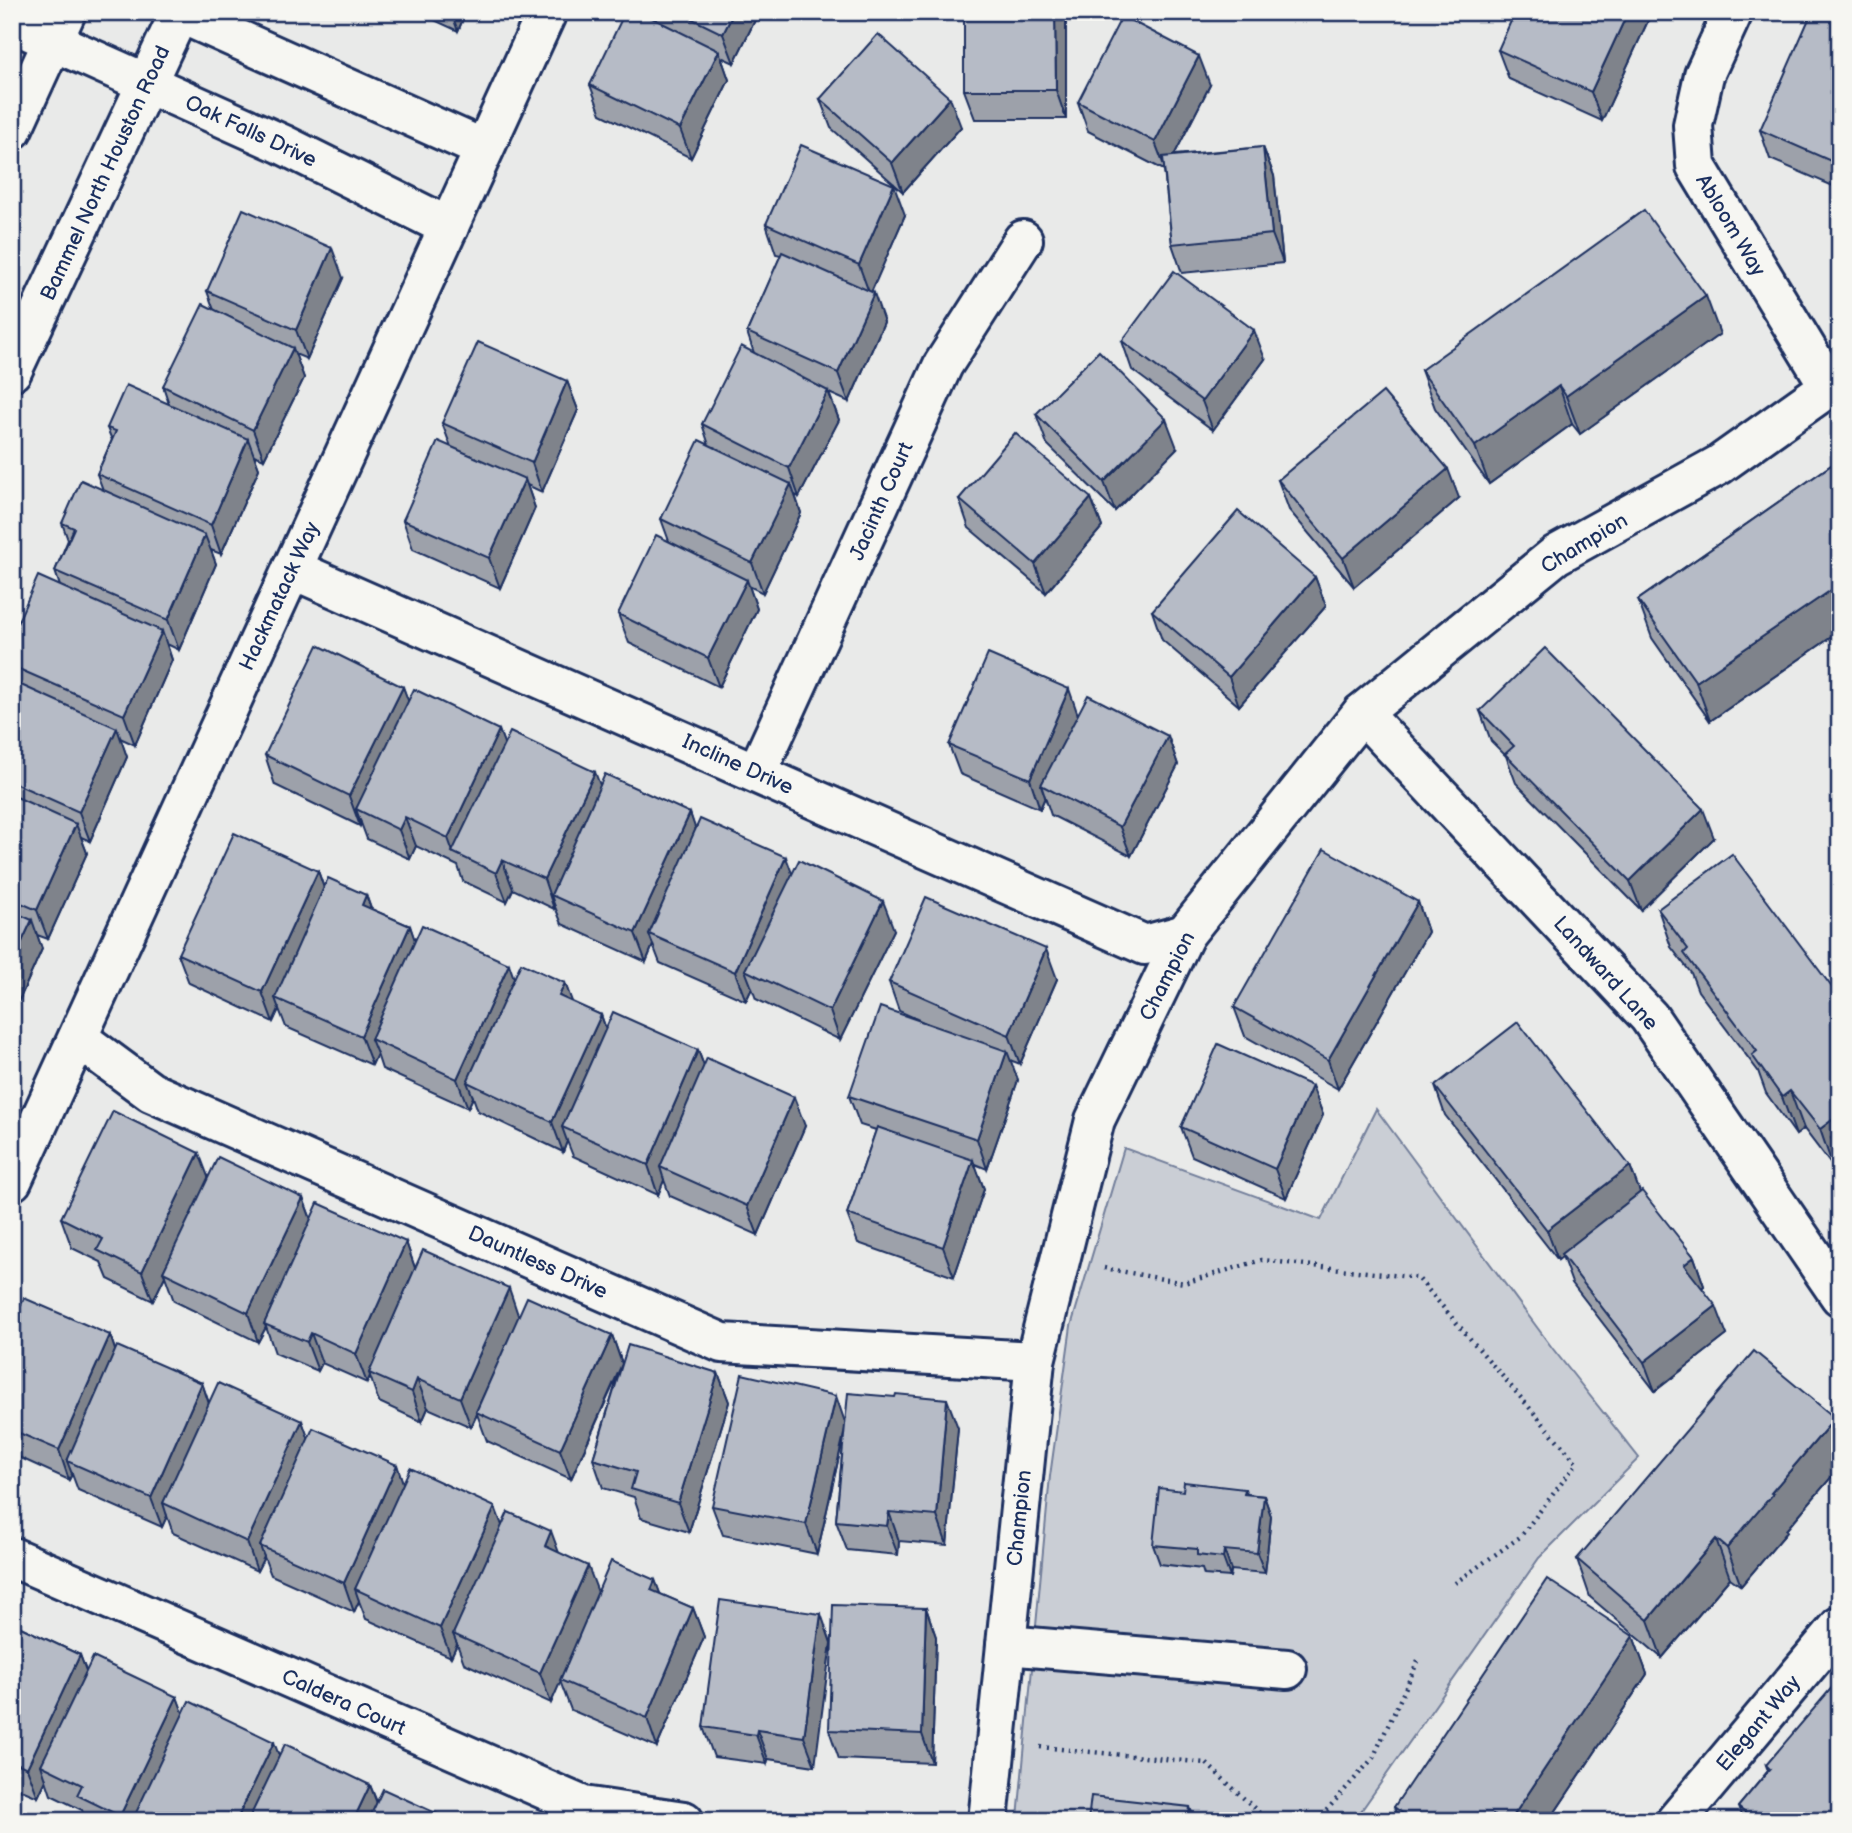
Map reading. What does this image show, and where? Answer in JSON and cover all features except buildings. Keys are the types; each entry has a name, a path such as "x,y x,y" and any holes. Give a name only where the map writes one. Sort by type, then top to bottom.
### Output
{"street":[{"name":"Hackmatack Way","path":"12,1181 547,12"},
{"name":"Abloom Way","path":"1733,12 1704,75 1693,125 1696,166 1834,382"},
{"path":"179,13 484,149"},
{"name":"Bammel North Houston Road","path":"12,371 179,13"},
{"name":"Oak Falls Drive","path":"12,23 59,26 147,84 282,144 449,227"},
{"path":"12,130 59,26"},
{"name":"Jacinth Court","path":"757,772 943,365 1023,240"},
{"name":"Champion","path":"988,1821 1035,1362 1096,1120 1185,934 1362,713 1556,555 1719,464 1834,382"},
{"name":"Incline Drive","path":"292,569 1145,945 1185,934"},
{"name":"Landward Lane","path":"1362,713 1649,1017 1840,1296"},
{"name":"Dauntless Drive","path":"78,1038 151,1092 722,1343 1035,1362"},
{"name":"Caldera Court","path":"12,1557 583,1806 684,1821"},
{"name":"Elegant Way","path":"1676,1821 1840,1626"},
{"path":"1006,1645 1287,1669"}],"path":[{"path":"1104,1268 1184,1283 1262,1259 1418,1278 1577,1463 1520,1537 1455,1583"},
{"path":"1317,1821 1373,1758 1419,1659"},
{"path":"1040,1746 1206,1763 1268,1821"}],"shaded area":[{"path":"1376,1109 1553,1349 1639,1458 1539,1558 1354,1821 1048,1821 1018,1818 1050,1476 1071,1326 1124,1148 1321,1220"}]}
